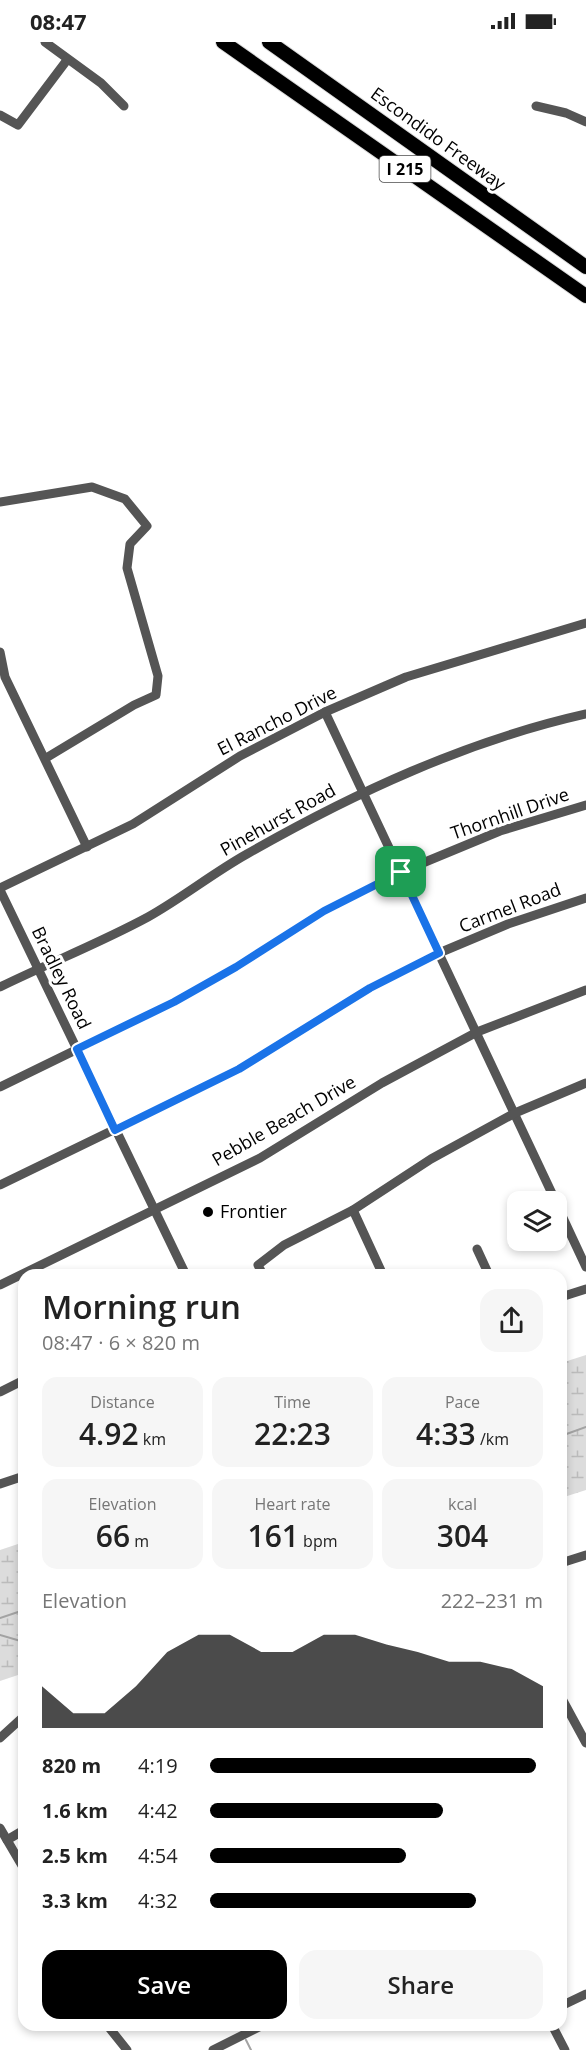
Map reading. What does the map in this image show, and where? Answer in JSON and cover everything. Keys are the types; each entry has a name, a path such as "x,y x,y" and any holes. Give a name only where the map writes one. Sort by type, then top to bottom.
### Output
{"highway":[{"name":"I 215","path":"223,42 586,296"},
{"name":"Escondido Freeway","path":"269,42 586,267"}],"street":[{"path":"45,42 101,83 124,106"},
{"path":"0,115 18,125 67,60"},
{"path":"536,106 586,122"},
{"path":"0,502 92,487 125,499 147,525 129,544 127,568 158,676 156,695 134,705 46,758"},
{"name":"El Rancho Drive","path":"0,889 133,824 240,756 325,712 406,676 586,623"},
{"path":"0,652 5,676 87,847"},
{"path":"325,712 551,1191"},
{"name":"Pinehurst Road","path":"0,987 148,917 245,855 363,791 424,765 535,725 586,714"},
{"name":"Thornhill Drive","path":"0,1087 174,1002 236,967 324,911 401,872 500,831 586,805"},
{"name":"Bradley Road","path":"0,889 183,1269"},
{"name":"Carmel Road","path":"0,1185 239,1069 370,988 439,953 508,924 586,898"},
{"name":"Pebble Beach Drive","path":"33,1269 260,1158 382,1083 477,1032 586,990"},
{"path":"260,1269 258,1265 284,1245 353,1210 431,1159 515,1113 586,1083"},
{"path":"353,1210 380,1269"},
{"path":"567,1226 586,1267"},
{"path":"477,1249 486,1269"},
{"name":"Pebble Beach Drive","path":"0,1285 18,1276"},
{"path":"567,1295 586,1289"},
{"path":"0,1392 18,1383"},
{"path":"0,1484 18,1478"},
{"path":"567,1561 586,1554"},
{"path":"567,1708 586,1743"},
{"path":"0,1738 18,1722"},
{"path":"0,1828 18,1859"},
{"path":"7,1840 18,1834"},
{"path":"567,2003 586,1994"},
{"path":"112,2031 127,2050"},
{"path":"213,2050 251,2031"},
{"path":"555,2031 565,2050"}],"green space":[{"path":"586,1355 586,1490 567,1496 567,1361"},
{"path":"18,1544 18,1675 0,1681 0,1550"}],"waterway":[{"path":"567,1434 586,1427"},
{"path":"0,1618 18,1612"},
{"path":"0,1635 18,1640"},
{"path":"246,2040 251,2050"}],"place":[{"name":"Frontier","path":"208,1212"}],"route":[{"path":"401,872 439,953 370,988 239,1069 115,1130 77,1049 174,1002 236,967 324,911 401,872"}]}
